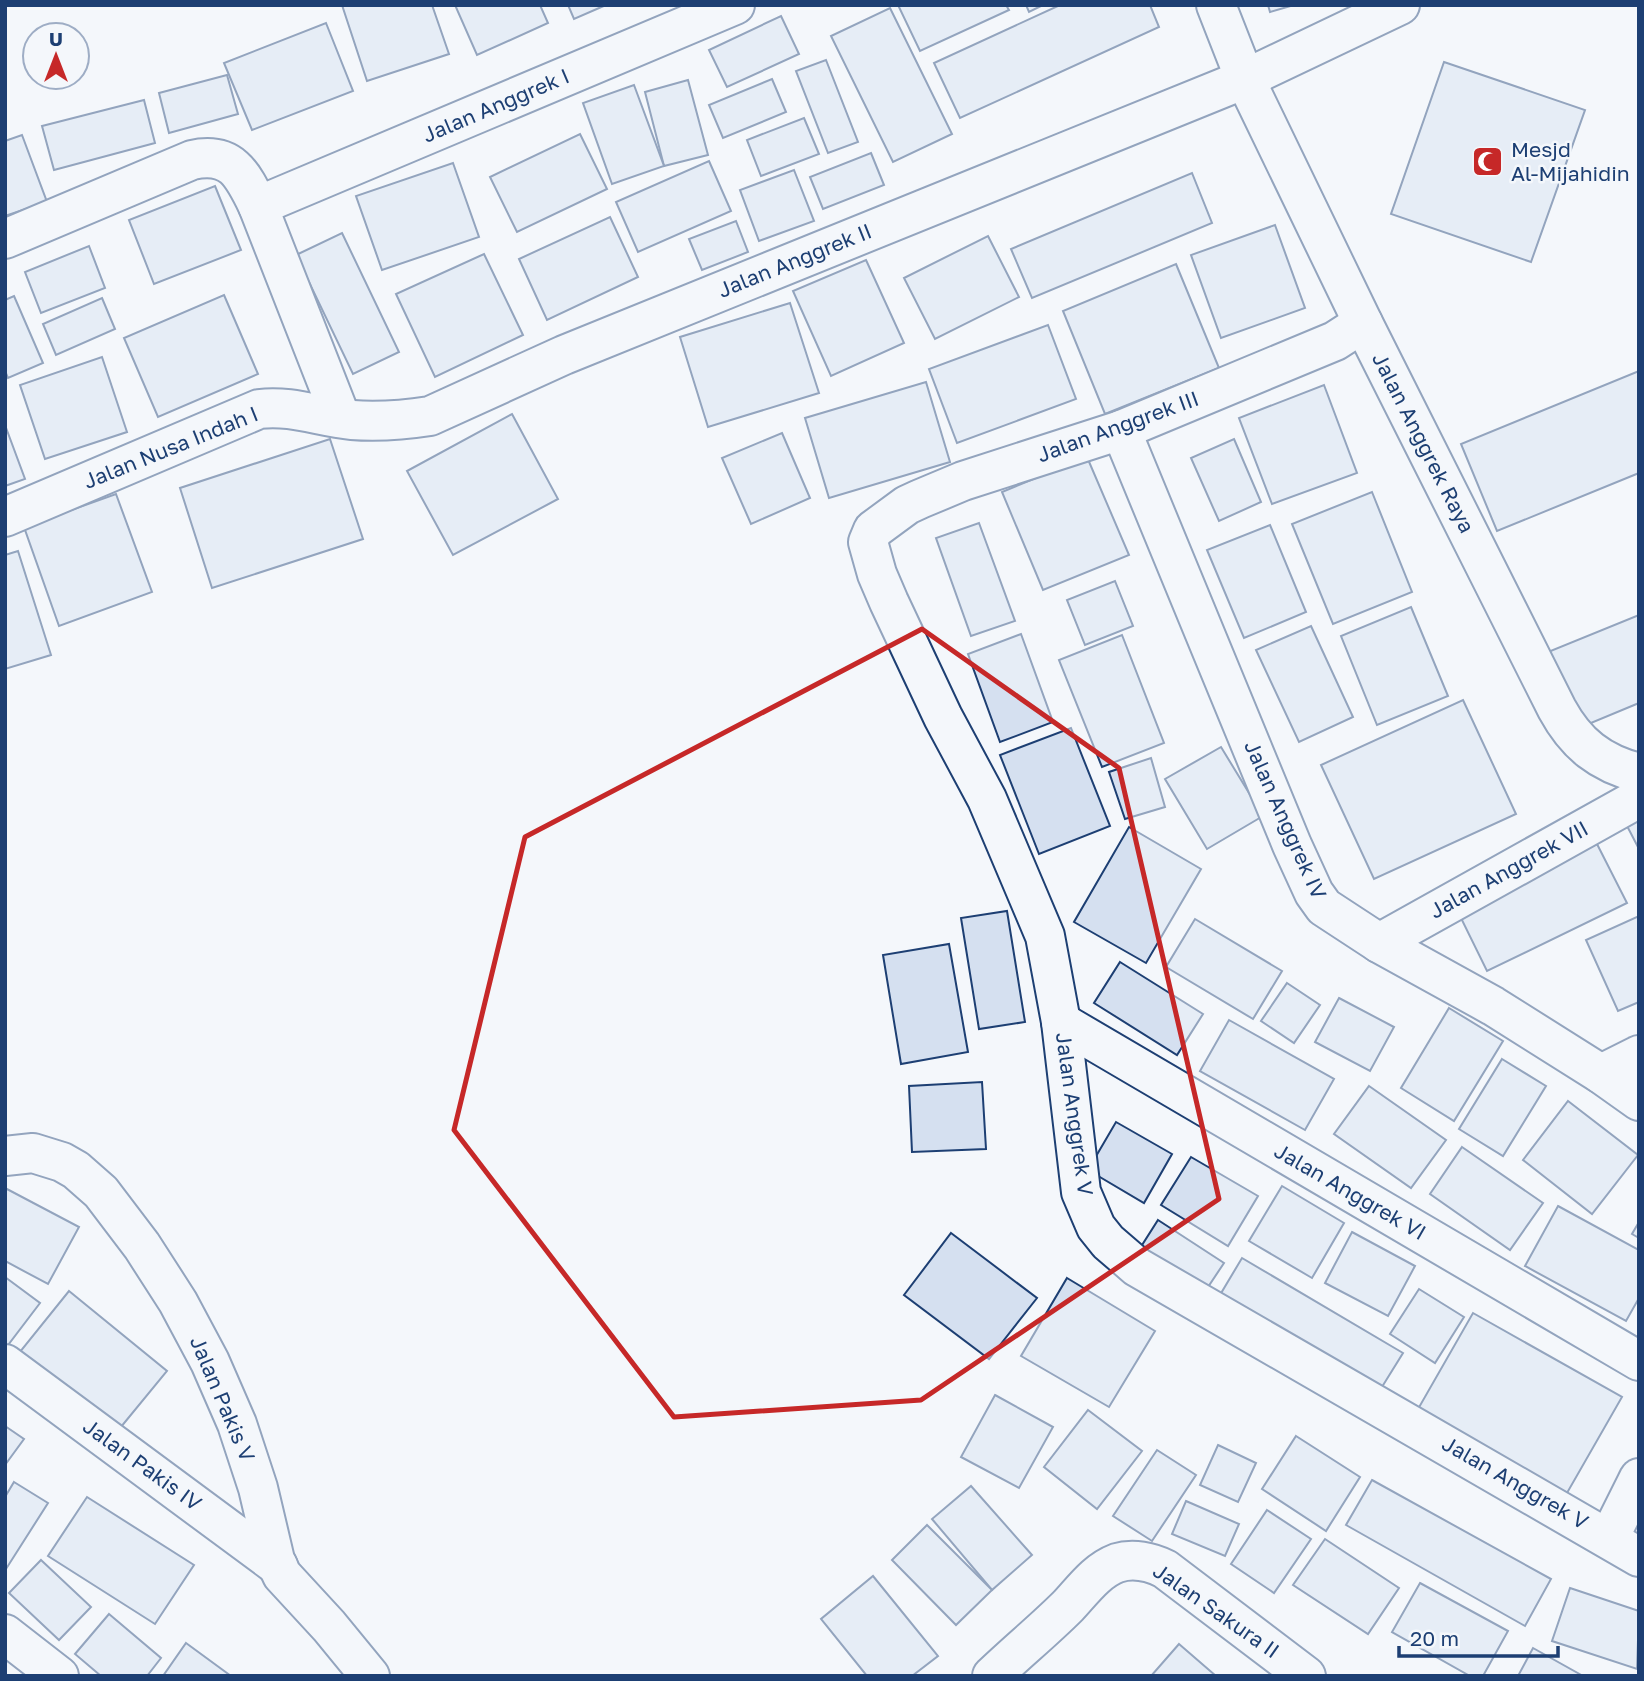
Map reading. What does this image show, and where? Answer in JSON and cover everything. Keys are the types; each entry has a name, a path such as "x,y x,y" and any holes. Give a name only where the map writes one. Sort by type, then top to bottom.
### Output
{"street":[{"name":"Jalan Anggrek I","path":"251,191 735,5"},
{"name":"Jalan Anggrek Raya","path":"1216,5 1245,79 1363,323 1566,725 1577,740 1597,757 1622,769 1639,773"},
{"name":"Jalan Anggrek II","path":"341,418 386,421 430,416 564,355 1245,79 1388,7"},
{"path":"5,239 192,160 216,159 231,166 251,191 341,418"},
{"name":"Jalan Anggrek III","path":"873,530 907,505 963,481 1121,430 1335,341 1363,323"},
{"name":"Jalan Nusa Indah I","path":"5,517 259,409 280,407 341,418"},
{"name":"Jalan Anggrek IV","path":"1121,430 1292,845 1314,893 1324,907 1379,943 1493,1006 1639,1101"},
{"name":"Jalan Anggrek V","path":"873,530 868,542 877,574 943,717 987,799 1045,936 1061,1022 1081,1192 1096,1227 1115,1249 1138,1267 1624,1547"},
{"name":"Jalan Anggrek VII","path":"1379,943 1639,798"},
{"name":"Jalan Anggrek VI","path":"1061,1022 1639,1361"},
{"path":"1601,1074 1639,1055"},
{"name":"Jalan Pakis V","path":"19,1154 62,1162 90,1180 142,1246 178,1302 210,1362 237,1424 258,1488 278,1566 288,1583 329,1626 370,1676"},
{"name":"Jalan Pakis IV","path":"5,1364 278,1566"},
{"path":"1624,1547 1639,1478"},
{"name":"Jalan Sakura II","path":"992,1676 1100,1572 1117,1563 1137,1561 1156,1565 1306,1676"},
{"path":"5,1634 59,1676"}],"highlighted area":[{"path":"922,629 1119,768 1219,1199 921,1400 674,1417 454,1130 525,837"}],"building":[{"path":"342,5 432,5 449,54 367,81"},
{"path":"455,5 540,5 548,23 477,55"},
{"path":"568,5 606,5 574,19"},
{"path":"898,5 1006,5 1009,10 920,51"},
{"path":"1026,5 1043,5 1029,12"},
{"path":"1060,5 1150,5 1159,27 960,118 934,63"},
{"path":"1268,5 1294,5 1270,12"},
{"path":"890,8 952,134 893,162 831,36"},
{"path":"781,16 799,54 727,87 709,50"},
{"path":"326,23 353,91 252,130 224,63"},
{"path":"826,60 858,142 828,153 796,71"},
{"name":"Mesjd Al-Mijahidin","path":"1444,62 1585,110 1531,262 1391,214"},
{"path":"227,75 238,114 169,133 159,93"},
{"path":"772,79 786,112 723,138 709,105"},
{"path":"688,80 708,155 664,166 645,92"},
{"path":"634,85 664,166 612,184 583,103"},
{"path":"144,100 155,143 54,170 42,126"},
{"path":"804,118 819,154 761,176 747,140"},
{"path":"580,134 607,189 517,232 490,177"},
{"path":"22,135 47,202 5,216 5,141"},
{"path":"871,153 884,185 823,209 810,177"},
{"path":"709,161 731,211 638,252 616,202"},
{"path":"453,163 479,237 382,270 356,196"},
{"path":"794,170 814,221 759,241 740,190"},
{"path":"1192,173 1212,223 1032,298 1011,249"},
{"path":"215,186 241,250 154,284 129,220"},
{"path":"610,217 638,277 547,320 519,259"},
{"path":"736,221 748,252 702,270 689,239"},
{"path":"1275,225 1305,308 1221,338 1191,255"},
{"path":"342,233 399,352 353,374 296,255"},
{"path":"988,236 1019,297 935,339 904,278"},
{"path":"89,246 105,288 41,313 25,272"},
{"path":"484,254 523,335 435,377 396,294"},
{"path":"866,260 904,343 831,376 793,291"},
{"path":"1176,264 1219,368 1105,414 1063,311"},
{"path":"224,295 258,374 158,417 124,338"},
{"path":"14,296 43,363 8,378 5,371 5,300"},
{"path":"102,298 115,329 56,355 43,324"},
{"path":"790,303 819,393 708,427 680,337"},
{"path":"1048,325 1076,399 957,443 929,369"},
{"path":"102,357 127,432 45,459 20,385"},
{"path":"1639,371 1639,473 1497,531 1461,444"},
{"path":"926,382 950,462 829,498 805,418"},
{"path":"1324,385 1357,473 1272,504 1239,418"},
{"path":"512,414 558,499 453,555 407,471"},
{"path":"5,425 25,479 5,486"},
{"path":"782,433 810,498 751,524 722,458"},
{"path":"330,439 363,539 212,588 180,488"},
{"path":"1234,439 1261,502 1219,521 1191,458"},
{"path":"1087,457 1129,555 1043,590 1002,492"},
{"path":"1372,492 1412,592 1333,624 1292,524"},
{"path":"116,494 152,592 59,626 24,527"},
{"path":"979,523 1015,621 971,636 936,538"},
{"path":"1270,525 1306,612 1244,638 1207,550"},
{"path":"18,551 51,655 5,669 5,555"},
{"path":"1115,581 1133,626 1085,645 1067,600"},
{"path":"1411,607 1448,696 1377,725 1341,636"},
{"path":"1639,615 1639,703 1579,728 1548,652"},
{"path":"1311,626 1353,717 1299,742 1256,650"},
{"path":"1021,634 1053,722 1000,742 968,654"},
{"path":"1122,635 1164,743 1102,767 1059,660"},
{"path":"1463,700 1516,814 1374,879 1321,765"},
{"path":"1071,728 1110,826 1039,854 1000,755"},
{"path":"1221,747 1263,816 1207,849 1165,779"},
{"path":"1151,758 1165,807 1125,819 1109,772"},
{"path":"1639,818 1639,849 1626,824"},
{"path":"1129,827 1201,869 1146,963 1074,922"},
{"path":"1597,844 1627,903 1487,971 1458,912"},
{"path":"1007,911 1025,1022 979,1029 961,918"},
{"path":"1639,916 1639,1002 1618,1011 1586,940"},
{"path":"1195,919 1282,971 1253,1019 1166,967"},
{"path":"949,944 968,1052 901,1064 883,955"},
{"path":"1120,962 1203,1014 1177,1055 1094,1003"},
{"path":"1287,983 1320,1005 1294,1043 1261,1021"},
{"path":"1339,998 1394,1027 1370,1071 1315,1042"},
{"path":"1449,1008 1503,1041 1454,1121 1401,1088"},
{"path":"1229,1020 1334,1079 1305,1130 1200,1071"},
{"path":"1502,1059 1546,1086 1503,1156 1459,1129"},
{"path":"982,1082 986,1149 912,1152 909,1086"},
{"path":"1369,1086 1446,1140 1411,1188 1334,1134"},
{"path":"1568,1101 1638,1155 1592,1214 1523,1160"},
{"path":"1116,1122 1172,1154 1144,1203 1088,1170"},
{"path":"1462,1147 1543,1203 1510,1250 1430,1194"},
{"path":"1191,1157 1258,1196 1228,1246 1161,1205"},
{"path":"1282,1186 1344,1223 1312,1278 1249,1241"},
{"path":"5,1188 79,1227 48,1284 5,1261"},
{"path":"1558,1206 1639,1250 1639,1298 1626,1321 1525,1266"},
{"path":"1158,1220 1224,1263 1202,1296 1137,1253"},
{"path":"1639,1222 1639,1238 1632,1234"},
{"path":"1352,1232 1415,1266 1388,1316 1325,1283"},
{"path":"951,1233 1037,1298 989,1359 904,1295"},
{"path":"1242,1258 1403,1353 1377,1395 1217,1300"},
{"path":"5,1277 40,1303 5,1349"},
{"path":"1067,1278 1155,1331 1109,1407 1021,1356"},
{"path":"1419,1289 1464,1317 1435,1363 1390,1334"},
{"path":"69,1291 167,1371 116,1433 19,1353"},
{"path":"1473,1313 1622,1397 1567,1493 1418,1409"},
{"path":"995,1395 1053,1427 1019,1488 961,1457"},
{"path":"1088,1410 1142,1451 1097,1509 1044,1467"},
{"path":"5,1426 24,1439 5,1465"},
{"path":"1296,1436 1360,1477 1326,1531 1262,1489"},
{"path":"1218,1445 1256,1463 1238,1502 1200,1485"},
{"path":"1157,1450 1196,1475 1152,1541 1113,1516"},
{"path":"1372,1480 1551,1579 1525,1626 1346,1525"},
{"path":"14,1482 48,1503 6,1569 5,1497"},
{"path":"971,1486 1032,1555 992,1590 932,1519"},
{"path":"87,1497 194,1565 155,1624 48,1556"},
{"path":"1186,1501 1239,1524 1225,1556 1172,1534"},
{"path":"1267,1510 1311,1539 1274,1593 1231,1564"},
{"path":"927,1525 992,1590 956,1625 892,1560"},
{"path":"1325,1539 1399,1588 1368,1634 1293,1585"},
{"path":"41,1560 91,1607 59,1640 9,1593"},
{"path":"873,1576 938,1656 912,1676 867,1676 821,1619"},
{"path":"1420,1583 1508,1631 1483,1676 1470,1676 1392,1632"},
{"path":"1570,1588 1639,1611 1637,1669 1552,1641"},
{"path":"109,1614 161,1658 147,1676 101,1676 75,1654"},
{"path":"186,1643 231,1676 163,1676"},
{"path":"1179,1644 1216,1676 1151,1676"},
{"path":"1533,1648 1583,1676 1518,1676"}],"place":[{"name":"Mesjd Al-Mijahidin","path":"1488,162"}]}
